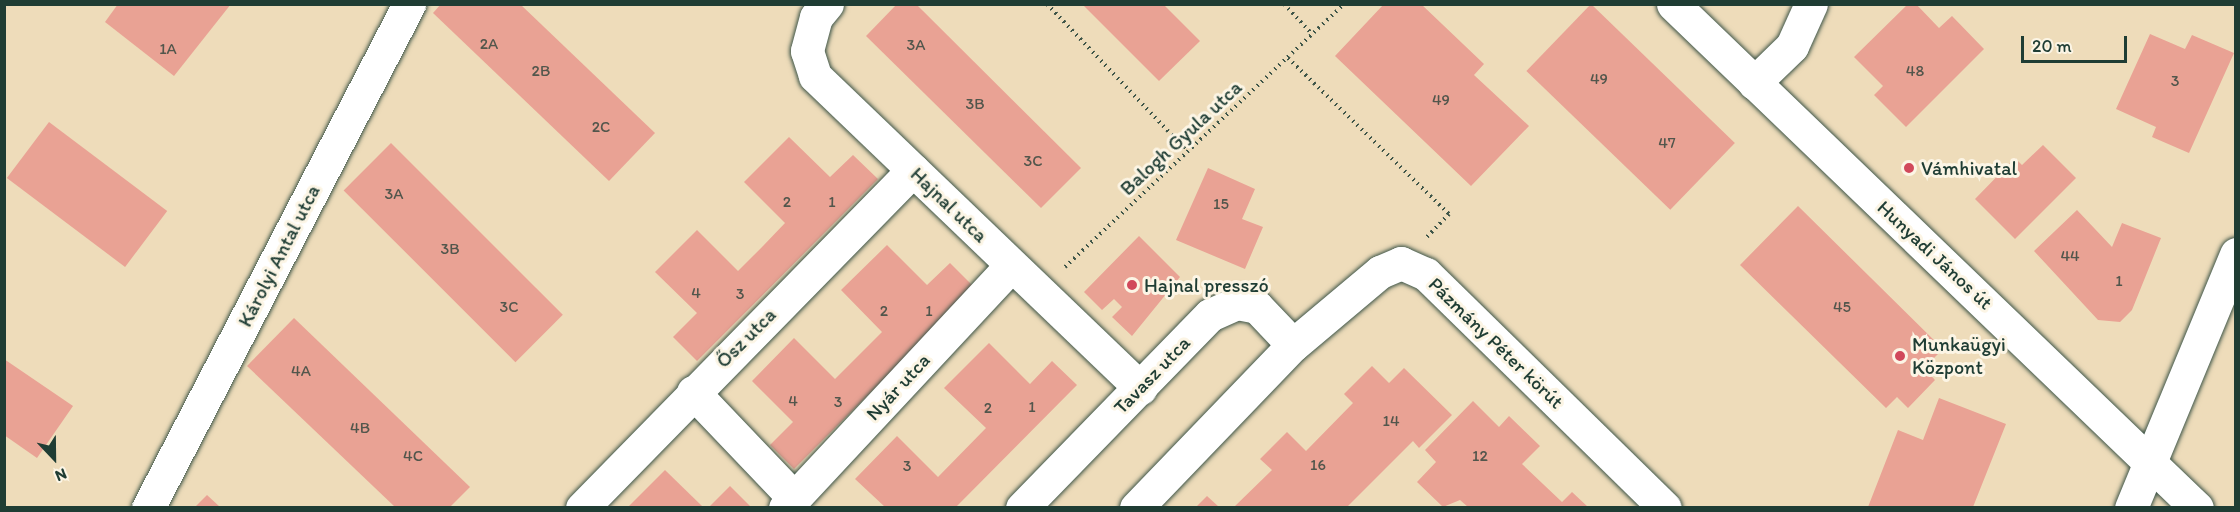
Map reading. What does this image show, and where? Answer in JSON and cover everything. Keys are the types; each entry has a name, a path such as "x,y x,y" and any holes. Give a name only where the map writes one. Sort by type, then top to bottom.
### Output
{"street":[{"name":"Károlyi Antal utca","path":"148,507 409,4"},
{"name":"Hajnal utca","path":"827,4 816,17 807,51 815,76 1140,388"},
{"name":"Hunyadi János út","path":"1672,4 2197,507"},
{"path":"1754,83 1792,46 1811,4"},
{"name":"Ősz utca","path":"582,507 913,170"},
{"path":"2132,507 2235,254"},
{"path":"1136,507 1293,345 1380,272 1401,263"},
{"name":"Pázmány Péter körút","path":"1401,263 1426,274 1665,507"},
{"name":"Nyár utca","path":"790,503 1011,266"},
{"name":"Tavasz utca","path":"1022,507 1210,315 1237,303 1257,307 1293,345"},
{"path":"693,392 790,503"}],"path":[{"path":"1047,4 1188,152"},
{"path":"1284,4 1313,34"},
{"name":"Balogh Gyula utca","path":"1038,292 1344,4"},
{"path":"1288,58 1449,214 1401,263"}],"building":[{"path":"118,4 231,4 174,76 105,22"},
{"path":"441,4 520,4 655,133 609,181 433,13"},
{"path":"897,4 916,4 1081,168 1041,208 866,36"},
{"path":"1082,4 1163,4 1200,41 1159,81"},
{"path":"1384,4 1421,4 1484,64 1474,75 1529,126 1471,186 1335,56"},
{"path":"1591,4 1735,143 1670,210 1526,71"},
{"path":"1908,4 1916,4 1939,28 1952,16 1984,49 1906,127 1874,95 1883,86 1854,57"},
{"path":"2150,34 2185,49 2192,35 2234,53 2189,153 2152,137 2156,127 2116,109"},
{"path":"49,122 167,211 125,267 7,178"},
{"path":"789,137 830,177 853,155 878,179 697,361 673,337 697,313 655,272 697,230 738,271 763,246 785,223 744,182"},
{"path":"391,143 563,315 515,362 344,190"},
{"path":"2043,145 2076,178 2015,239 1975,199 2015,158 2022,165"},
{"path":"1208,168 1255,189 1242,219 1263,227 1245,269 1176,240"},
{"path":"1798,206 1943,349 1924,368 1935,380 1908,408 1897,397 1886,408 1740,265"},
{"path":"2077,210 2112,247 2122,223 2161,238 2132,310 2120,322 2098,320 2034,251"},
{"name":"Hajnal presszó","path":"1139,236 1180,277 1132,336 1112,317 1122,307 1114,299 1102,310 1084,292"},
{"path":"887,245 927,285 950,263 975,288 794,469 770,445 793,422 752,381 794,338 835,379 882,332 841,290"},
{"path":"294,318 470,487 450,507 395,507 247,366"},
{"path":"989,343 1030,384 1052,361 1077,385 956,507 885,507 855,479 897,436 938,477 986,428 944,388"},
{"path":"4,359 73,406 37,458 4,435"},
{"path":"1372,366 1389,383 1404,368 1452,415 1419,448 1413,441 1347,507 1234,507 1272,470 1260,459 1287,432 1306,451 1353,403 1344,394"},
{"path":"1939,398 2006,424 1973,507 1868,507 1898,430 1923,440"},
{"path":"1473,401 1499,427 1509,416 1540,446 1522,464 1562,502 1572,492 1588,507 1468,507 1460,500 1443,507 1417,482 1436,462 1425,450"},
{"path":"665,470 703,507 628,507"},
{"path":"730,486 751,507 709,507"},
{"path":"207,495 220,507 195,507"},
{"path":"1207,496 1219,507 1196,507"}],"place":[{"name":"Vámhivatal","path":"1909,168"},
{"name":"Hajnal presszó","path":"1132,285"},
{"name":"Munkaügyi Központ","path":"1900,356"}]}
